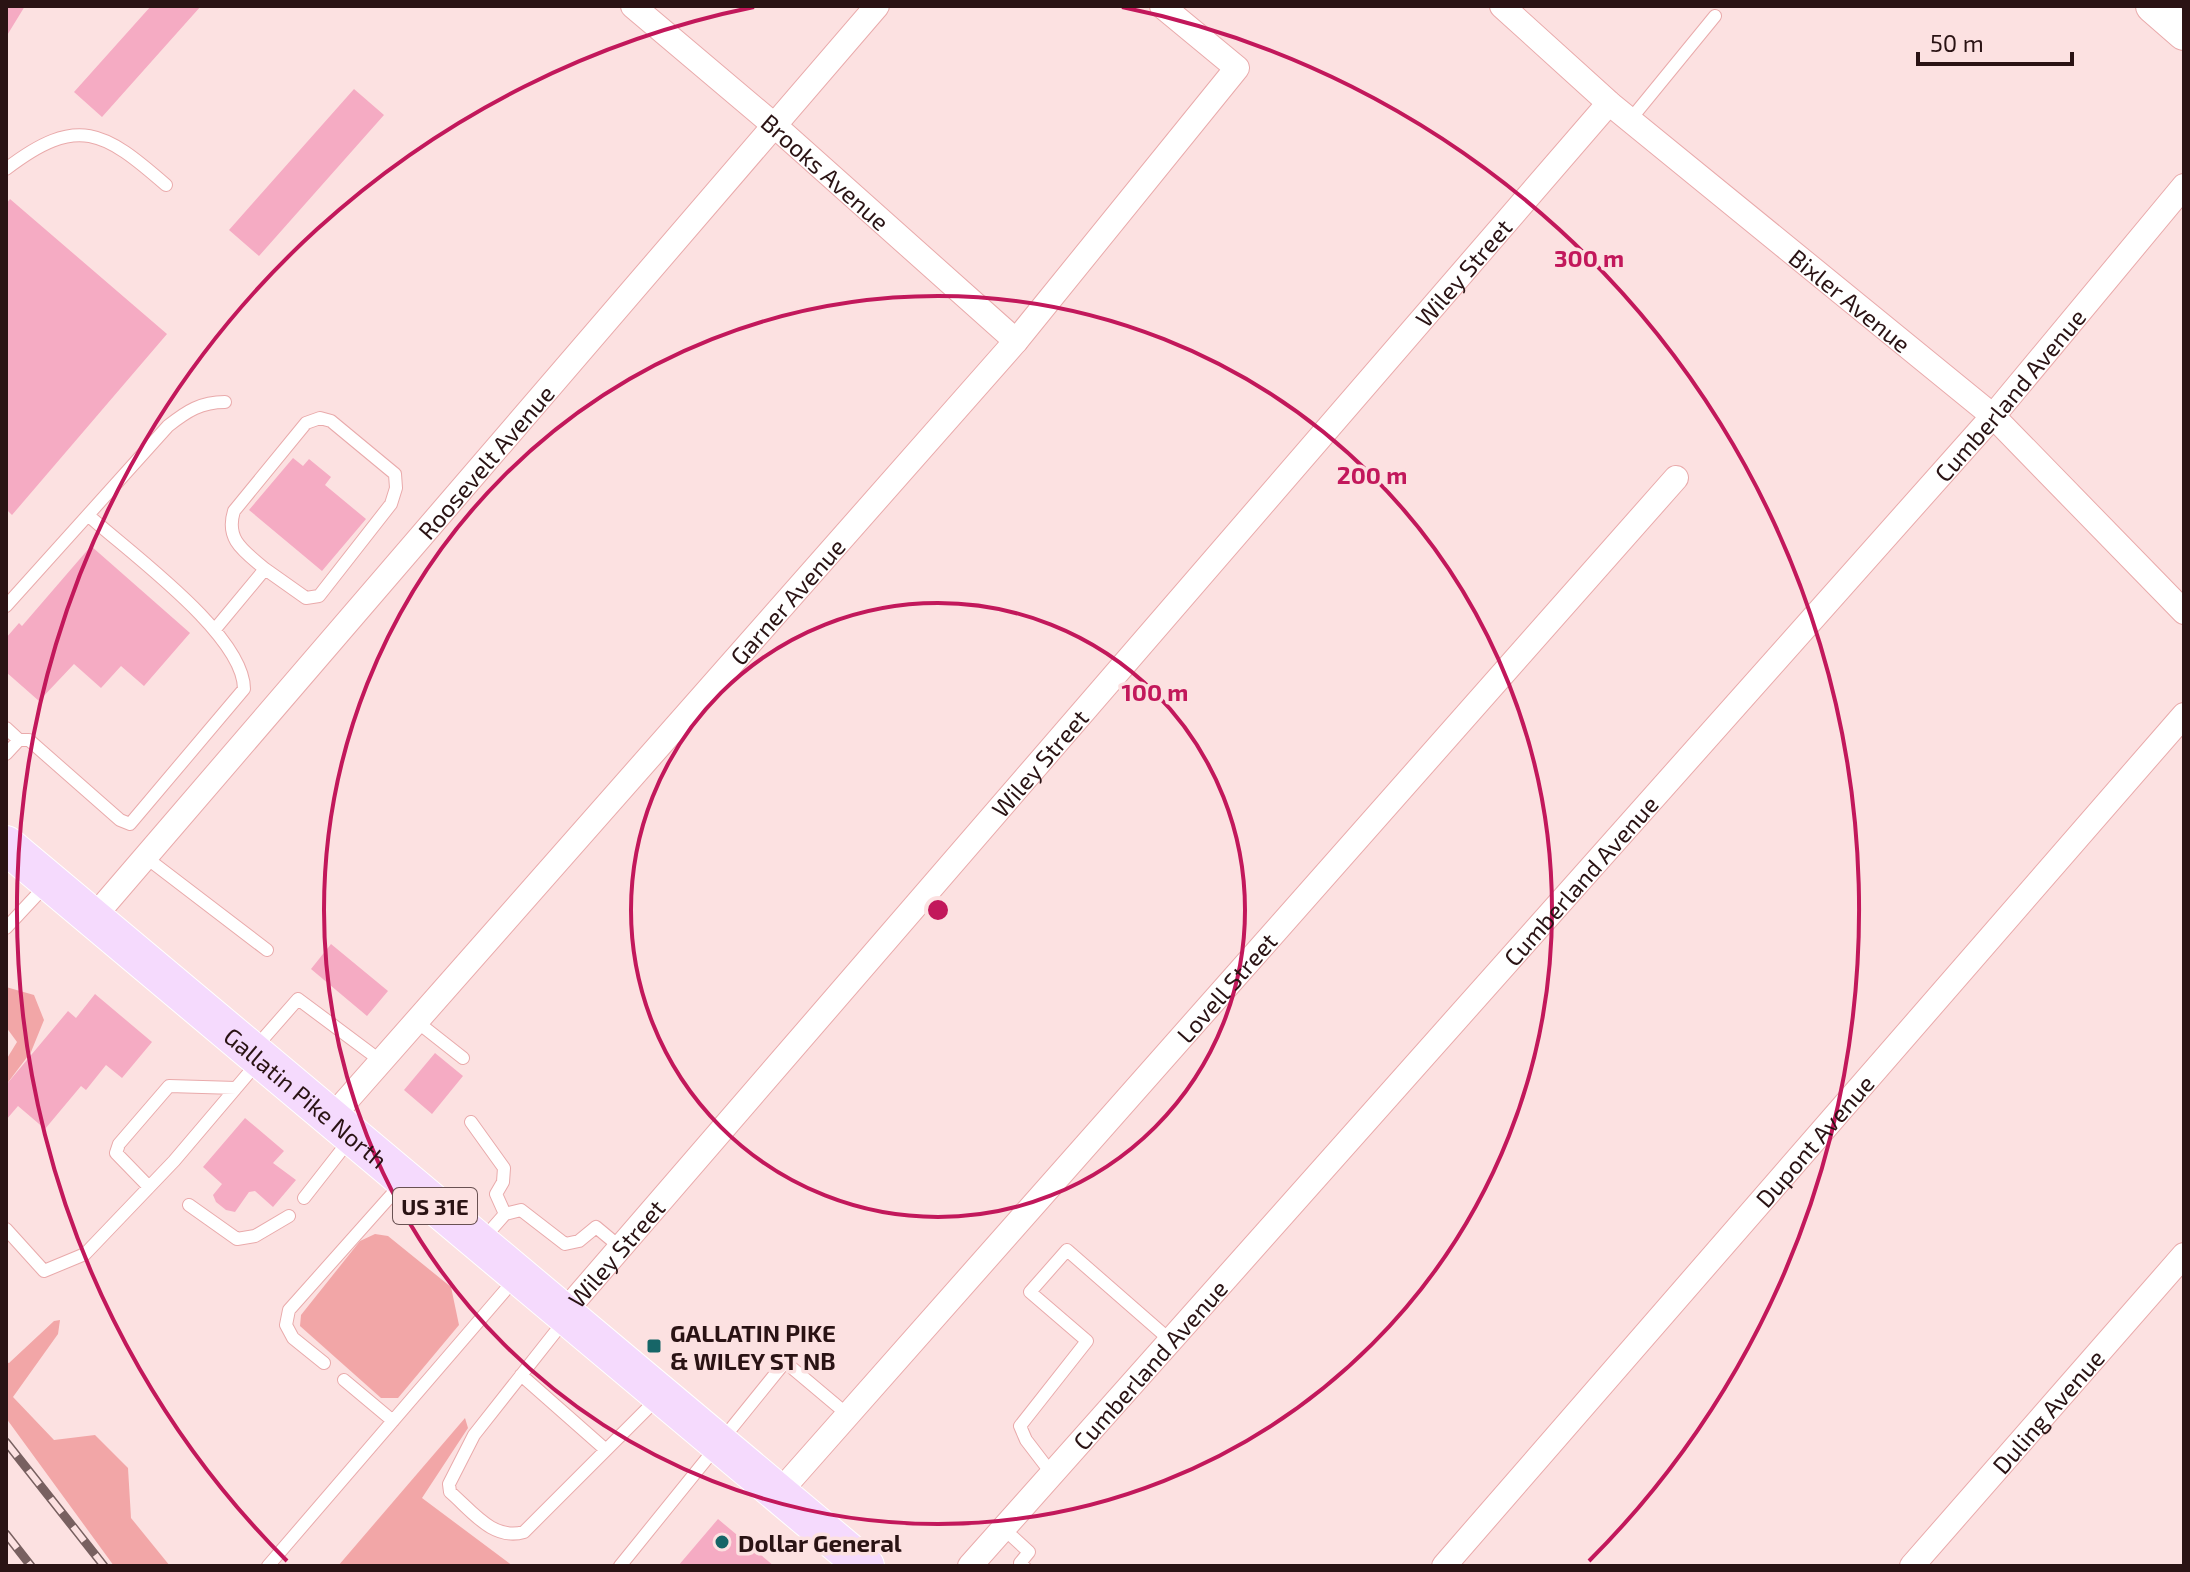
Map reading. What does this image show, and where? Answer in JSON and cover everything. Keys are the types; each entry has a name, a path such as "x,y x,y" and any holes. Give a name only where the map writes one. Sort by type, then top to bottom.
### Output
{"main road":[{"name":"Gallatin Pike North","path":"6,845 865,1566"}],"street":[{"name":"Brooks Avenue","path":"633,6 775,126 1016,341"},
{"name":"Roosevelt Avenue","path":"93,918 877,6"},
{"name":"Garner Avenue","path":"342,1126 381,1061 1016,341 1237,68 1162,6"},
{"name":"Bixler Avenue","path":"1502,6 1609,103 1993,416 2184,612"},
{"path":"2153,6 2184,33"},
{"name":"Wiley Street","path":"564,1316 620,1247 1609,103"},
{"name":"Cumberland Avenue","path":"970,1566 1993,416 2184,186"},
{"name":"Lovell Street","path":"777,1495 1676,478"},
{"name":"Dupont Avenue","path":"1444,1566 2184,715"},
{"name":"Duling Avenue","path":"1912,1566 2181,1263"}],"lane":[{"path":"1630,120 1715,16"},
{"path":"6,169 63,137 85,133 126,151 166,185"},
{"path":"6,606 168,426 188,411 208,402 225,402"},
{"path":"320,418 331,421 395,474 396,488 391,504 319,596 306,598 265,569 236,544 229,527 234,511 306,423 320,418"},
{"path":"6,728 19,740 29,740 120,820 130,824 244,689 239,662 216,628 89,516"},
{"path":"216,628 265,569"},
{"path":"6,754 19,740"},
{"path":"144,856 267,950"},
{"path":"6,928 49,881"},
{"path":"6,1229 44,1271 85,1254 236,1088 298,999 381,1061"},
{"path":"416,1021 463,1058"},
{"path":"149,1187 116,1153 119,1144 169,1086 236,1088"},
{"path":"471,1122 504,1168 503,1182 496,1194 505,1214"},
{"path":"304,1198 342,1126"},
{"path":"324,1363 293,1338 286,1325 289,1310 405,1179"},
{"path":"189,1205 237,1239 263,1233 289,1216"},
{"path":"479,1244 505,1214 521,1210 565,1244 579,1241 596,1227 620,1247"},
{"path":"1052,1474 1026,1440 1020,1426 1087,1341 1030,1292 1039,1281 1067,1250 1170,1340"},
{"path":"268,1566 517,1277"},
{"path":"564,1316 474,1435 449,1484 450,1492 498,1534 509,1536 524,1532 660,1397"},
{"path":"620,1566 785,1362 848,1415"},
{"path":"521,1375 606,1450"},
{"path":"344,1380 393,1421"},
{"path":"1003,1528 1029,1552 1021,1565"}],"shaded area":[{"path":"6,987 34,995 44,1020 31,1052 6,1085 6,1060 17,1042 6,1027"},
{"path":"375,1234 388,1236 451,1287 459,1325 398,1398 381,1398 300,1326 301,1315 360,1241"},
{"path":"60,1320 58,1334 13,1397 54,1440 95,1435 128,1468 131,1518 170,1566 114,1566 6,1418 6,1362 9,1363 54,1321"},
{"path":"465,1418 468,1428 422,1498 513,1566 338,1566"}],"building":[{"path":"6,6 25,6 6,37"},
{"path":"151,6 201,6 102,117 74,92"},
{"path":"354,89 384,115 259,256 229,230"},
{"path":"10,199 167,334 12,515 6,509 6,204"},
{"path":"293,458 303,466 309,459 331,477 325,485 366,519 322,571 249,510"},
{"path":"91,546 190,633 144,686 121,666 101,688 74,664 39,701 6,672 6,638 19,623 22,626"},
{"path":"331,944 388,991 367,1016 311,969"},
{"path":"95,994 152,1042 122,1078 106,1065 86,1090 81,1086 45,1129 18,1106 6,1120 6,1085 68,1011 76,1018"},
{"path":"435,1053 463,1076 432,1114 404,1090"},
{"path":"245,1118 284,1151 273,1163 296,1180 273,1207 255,1191 249,1192 235,1212 226,1210 216,1202 213,1195 222,1184 203,1167"},
{"name":"Dollar General","path":"718,1519 774,1566 678,1566"}],"railway":[{"path":"6,1442 104,1566"},
{"path":"6,1534 31,1566"}],"place":[{"name":"GALLATIN PIKE & WILEY ST NB","path":"654,1346"},
{"name":"Dollar General","path":"722,1542"}]}
